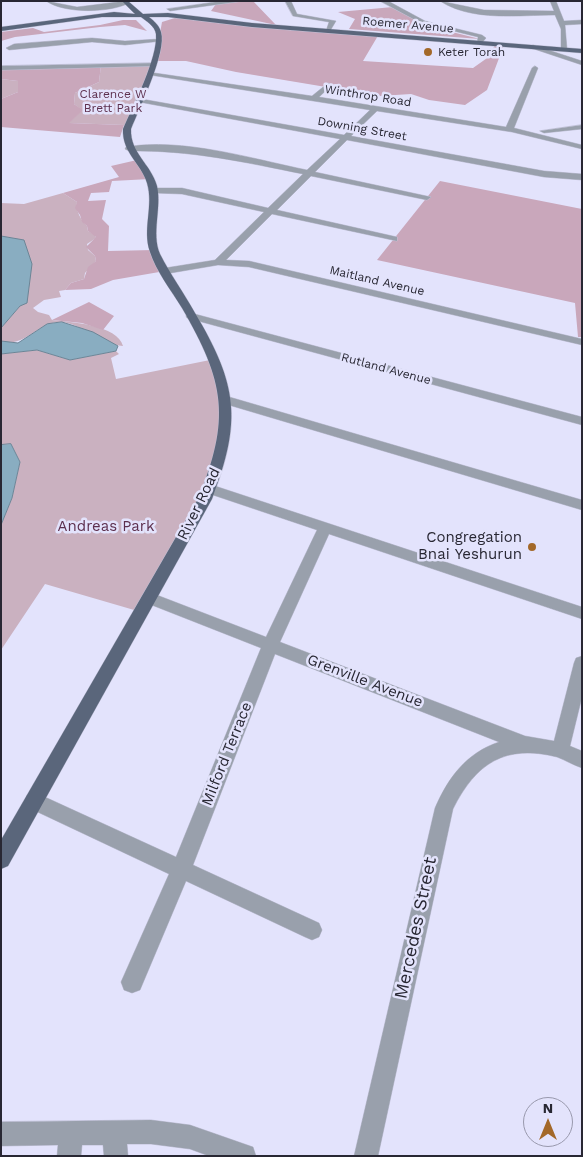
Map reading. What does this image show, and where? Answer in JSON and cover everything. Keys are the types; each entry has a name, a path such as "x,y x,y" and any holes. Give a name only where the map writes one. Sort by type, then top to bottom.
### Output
{"main road":[{"path":"126,3 143,9 213,8"},
{"path":"126,3 154,24 159,38"},
{"path":"117,14 125,10 126,3"},
{"path":"2,27 167,9"},
{"name":"Roemer Avenue","path":"104,16 138,13 311,29 581,50"},
{"name":"Roemer Avenue","path":"214,20 228,19 230,15 261,23 311,29"},
{"path":"129,149 127,130 152,68 165,20 178,17 195,18"},
{"name":"River Road","path":"1,859 210,489 224,444 226,400 215,359 155,253 151,237 154,190 148,174 129,149"}],"street":[{"path":"49,1 56,5 80,8 126,3"},
{"path":"167,9 192,4 213,8 240,1"},
{"path":"288,1 295,16 333,21 328,30"},
{"path":"383,1 424,22 480,36 483,38 479,43"},
{"path":"443,1 468,9 500,12 558,13"},
{"path":"498,1 502,19"},
{"path":"553,1 564,34 564,50"},
{"path":"561,23 582,22"},
{"path":"9,48 14,46 92,40 125,43 159,38"},
{"path":"533,47 579,62"},
{"path":"579,62 571,54 581,50"},
{"name":"Winthrop Road","path":"1,68 152,68 313,99 510,130 582,147"},
{"path":"535,68 510,130 558,131 582,127"},
{"path":"313,99 328,85"},
{"name":"Downing Street","path":"139,100 544,174 582,177"},
{"path":"218,262 376,108"},
{"path":"129,149 158,148 192,151 427,197"},
{"path":"154,190 182,191 394,238"},
{"name":"Maitland Avenue","path":"165,271 218,262 249,264 582,342"},
{"name":"Rutland Avenue","path":"191,316 582,421"},
{"path":"226,400 582,506"},
{"path":"210,489 582,613"},
{"name":"Milford Terrace","path":"132,982 181,869 271,644 325,528"},
{"name":"Grenville Avenue","path":"149,598 526,744 560,750 582,760"},
{"path":"560,750 582,664"},
{"name":"Mercedes Street","path":"366,1156 444,808 453,789 466,771 482,757 496,749 526,744"},
{"path":"34,801 312,930"},
{"path":"1,1134 70,1144 115,1144 151,1132 190,1137 244,1156"}],"green space":[{"name":"Clarence W Brett Park","path":"154,64 127,129 123,130 124,125 68,123 82,110 74,104 75,93 99,82 101,65"},
{"path":"1,79 18,81 18,92 1,99"},
{"path":"63,193 77,202 78,211 88,231 95,235 96,238 87,244 88,250 95,256 96,261 85,273 84,279 71,283 65,290 59,291 61,297 44,300 33,308 38,312 49,315 52,320 103,329 112,333 123,346 108,342 77,326 61,322 45,326 17,341 1,341 1,328 20,306 24,241 1,236 1,203 24,204"},
{"name":"Andreas Park","path":"37,350 70,360 116,351 119,354 111,358 116,379 215,359 223,384 218,466 141,612 45,584 1,650 1,525 12,498 20,462 11,444 1,445 1,354"}],"shaded area":[{"path":"253,1 276,25 211,11 216,4"},
{"path":"393,7 440,29 480,39 349,29 355,19 338,12"},
{"path":"178,17 379,34 363,61 473,68 490,56 495,44 504,45 487,90 465,105 429,100 411,94 380,96 236,72 186,61 155,61 162,22"},
{"path":"123,20 136,20 147,31 125,25 15,37 1,41 1,32 33,28 44,32"},
{"path":"101,65 99,82 75,93 74,104 83,110 69,123 124,125 120,137 1,127 1,99 18,92 18,81 1,79 1,68"},
{"path":"137,160 150,179 112,181 109,192 91,193 88,201 106,200 102,219 109,226 108,251 154,250 165,271 113,280 91,289 65,290 71,283 84,279 88,267 96,261 95,256 86,247 96,237 88,231 87,226 82,222 75,208 77,202 63,193 119,177 111,166"},
{"path":"440,181 582,209 582,337 578,337 575,303 377,260"},
{"path":"89,302 114,316 103,330 82,323 52,320"}],"water":[{"path":"1,236 24,240 32,264 27,303 20,306 1,328"},
{"path":"62,322 93,332 118,346 116,351 70,360 37,350 1,354 1,341 18,343 47,324"},
{"path":"11,444 20,462 12,498 1,525 1,445"}],"place":[{"name":"Keter Torah","path":"428,52"},
{"name":"Congregation Bnai Yeshurun","path":"532,547"}]}
